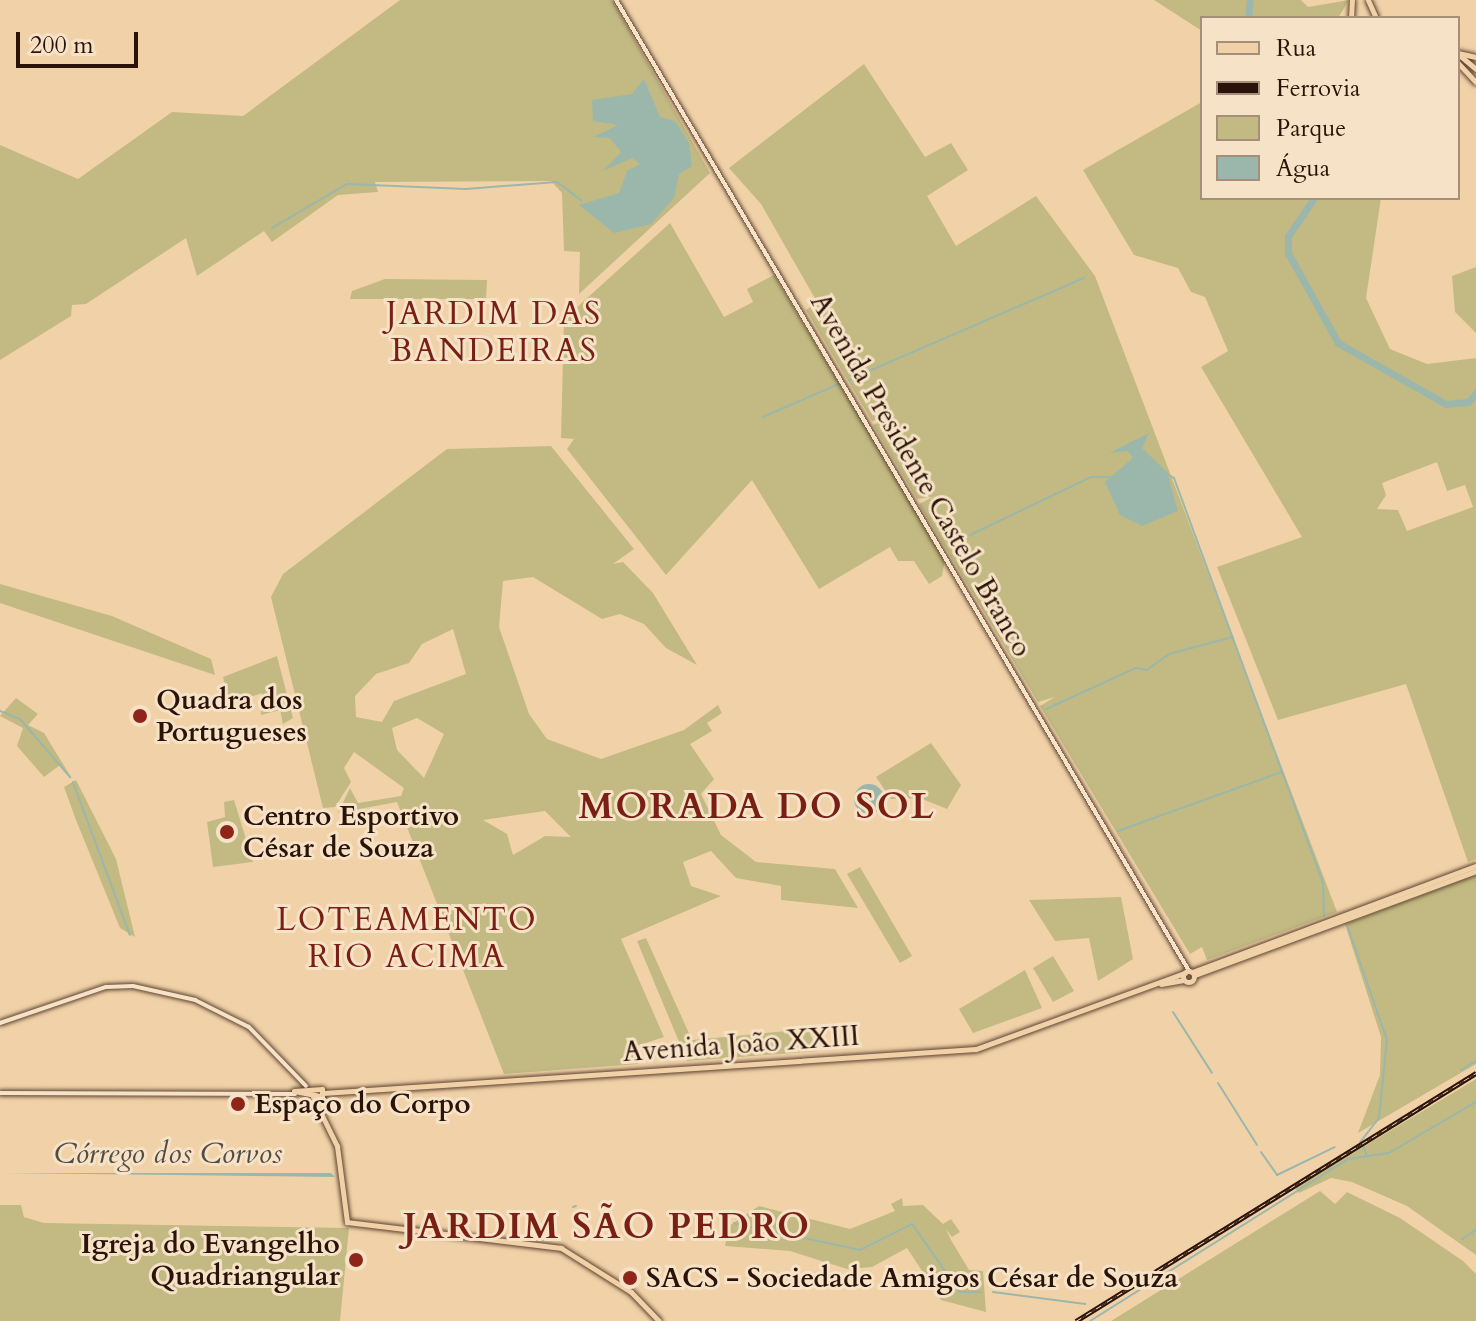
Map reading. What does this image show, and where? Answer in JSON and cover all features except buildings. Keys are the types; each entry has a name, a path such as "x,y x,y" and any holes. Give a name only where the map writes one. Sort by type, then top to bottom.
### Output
{"main road":[{"path":"1355,1 1369,1 1373,16"},
{"path":"1460,56 1476,69"},
{"path":"1460,65 1476,82"},
{"name":"Avenida João XXIII","path":"295,1091 319,1094 976,1049 1476,868"},
{"path":"327,1082 319,1094 337,1146 347,1222 561,1248 631,1292 659,1321"},
{"name":"Avenida João XXIII","path":"295,1091 306,1086 319,1094"}],"street":[{"name":"Avenida Presidente Castelo Branco","path":"616,0 1189,974"},
{"path":"0,1023 122,984 225,1014 259,1035 306,1086"},
{"path":"294,1073 295,1091"},
{"name":"Avenida João XXIII","path":"0,1093 295,1091"}],"green space":[{"path":"400,0 612,0 710,173 579,294 580,252 564,251 562,193 551,181 375,182 378,192 338,195 272,242 264,231 197,276 186,238 86,304 72,305 71,316 0,360 0,145 78,179 172,112 243,116"},
{"path":"1154,0 1301,0 1308,7 1349,0 1339,16 1200,16 1200,30"},
{"path":"864,64 925,157 951,143 968,170 927,196 956,246 1036,196 1095,276 1337,912 1207,960 1202,947 1190,954 1040,706 1055,697 1038,702 919,504 933,497 917,499 873,425 886,418 872,421 806,310 817,302 761,204 729,168"},
{"path":"1200,103 1200,200 1381,200 1366,298 1390,349 1427,364 1476,358 1476,859 1468,862 1406,684 1278,720 1217,567 1302,537 1201,367 1228,351 1205,297 1191,292 1178,268 1134,255 1083,170","holes":["1437,462 1447,491 1465,485 1473,507 1407,531 1398,510 1377,509 1386,495 1382,483"]},
{"path":"670,223 724,317 753,302 747,289 774,275 945,559 942,576 929,584 914,561 898,561 890,547 819,589 752,480 666,575 567,449 574,439 561,438 564,319"},
{"path":"1476,267 1476,333 1455,312 1452,276"},
{"path":"385,279 487,280 486,299 350,299 352,291"},
{"path":"551,446 634,549 613,564 623,562 653,593 697,665 666,648 644,624 620,614 602,619 533,577 503,581 499,627 529,714 547,739 601,759 684,730 718,705 722,713 707,723 712,731 690,744 714,779 701,794 721,835 756,862 835,869 858,908 781,900 781,886 736,878 711,851 683,862 691,886 721,896 621,939 664,1037 631,1048 638,1064 504,1074 397,802 338,813 350,788 358,803 401,796 404,788 354,752 344,768 351,782 335,807 323,808 271,597 283,574 447,449","holes":["453,629 466,674 394,701 382,722 356,717 355,696 376,674 409,663 422,644","417,718 444,734 424,778 397,750 392,728","545,811 571,837 545,836 513,855 507,834 483,820"]},
{"path":"0,584 112,616 211,659 215,675 0,603"},
{"path":"277,656 293,718 283,724 280,710 261,715 262,693 230,704 223,677"},
{"path":"16,698 38,714 28,725 44,733 71,777 60,765 44,777 17,746 23,728 0,716"},
{"path":"931,743 961,785 947,809 920,798 891,799 876,777"},
{"path":"76,780 116,859 135,937 120,928 76,820 64,787"},
{"name":"Centro Esportivo César de Souza","path":"234,800 253,862 213,867 207,822 225,817 224,802"},
{"path":"860,867 912,956 900,963 847,874"},
{"path":"1476,875 1476,1064 1358,1133 1380,1075 1381,1037 1345,924"},
{"path":"1121,897 1133,959 1098,981 1089,938 1055,941 1029,900"},
{"path":"646,938 692,1040 808,1029 818,1051 687,1061 637,941"},
{"path":"1053,956 1074,991 1053,1002 1033,968"},
{"path":"1025,970 1042,1008 973,1033 959,1009"},
{"path":"1476,1079 1476,1255 1407,1206 1352,1182 1331,1178 1299,1193 1295,1188"},
{"path":"1320,1191 1335,1204 1347,1192 1400,1218 1463,1261 1476,1274 1476,1321 1111,1321"},
{"path":"902,1198 903,1206 923,1205 943,1224 951,1219 960,1232 952,1237 946,1229 969,1270 983,1271 986,1312 941,1300 907,1248 872,1267 847,1269 790,1251 725,1246 729,1226 759,1206 850,1229 895,1211 891,1204"},
{"path":"0,1205 21,1205 24,1217 44,1223 349,1228 340,1321 0,1321"}],"water":[{"path":"644,79 660,117 675,121 689,143 692,166 679,174 674,198 651,224 614,233 579,205 619,193 627,171 640,164 632,158 603,171 621,152 610,138 593,137 618,125 593,121 592,100 632,94"},
{"path":"1149,433 1142,448 1167,472 1178,511 1142,526 1120,515 1105,482 1133,458 1128,451 1109,453"},
{"path":"869,784 880,788 884,799 880,810 869,814 858,810 854,799 858,788"},
{"path":"0,1173 331,1173 335,1177"}],"waterway":[{"path":"1248,16 1250,0"},
{"path":"272,228 347,184 466,189 557,182 582,201"},
{"path":"1313,200 1288,236 1288,253 1338,343 1446,404 1468,402 1476,393"},
{"path":"869,371 1084,278"},
{"path":"849,380 864,373"},
{"path":"763,417 839,384"},
{"path":"1165,473 1174,478 1323,884 1324,916"},
{"path":"970,535 1091,477 1111,477"},
{"path":"1046,709 1136,668 1147,670 1169,654 1233,637"},
{"path":"0,711 20,719 70,777"},
{"path":"1118,831 1282,772"},
{"path":"73,782 130,935"},
{"path":"1348,928 1387,1040 1379,1118 1360,1142"},
{"path":"1173,1012 1212,1073"},
{"path":"1461,1070 1476,1061"},
{"path":"1218,1083 1257,1145"},
{"path":"1090,1321 1348,1159 1389,1153 1476,1102"},
{"path":"1363,1146 1367,1156"},
{"path":"1261,1152 1277,1175 1335,1147"},
{"name":"Córrego dos Corvos","path":"734,1223 860,1250 912,1224 960,1292 981,1292"},
{"path":"1462,1239 1476,1230"},
{"name":"Córrego dos Corvos","path":"993,1292 1085,1304"}],"railway":[{"path":"1076,1321 1476,1073"}],"place":[{"name":"Quadra dos Portugueses","path":"140,716"},
{"name":"Centro Esportivo César de Souza","path":"227,832"},
{"name":"Espaço do Corpo","path":"238,1104"},
{"name":"Igreja do Evangelho Quadriangular","path":"356,1260"},
{"name":"SACS - Sociedade Amigos César de Souza","path":"630,1278"}],"district":[{"name":"JARDIM DAS BANDEIRAS","path":"494,334"},
{"name":"MORADA DO SOL","path":"757,807"},
{"name":"LOTEAMENTO RIO ACIMA","path":"407,940"},
{"name":"JARDIM SÃO PEDRO","path":"607,1227"}]}
